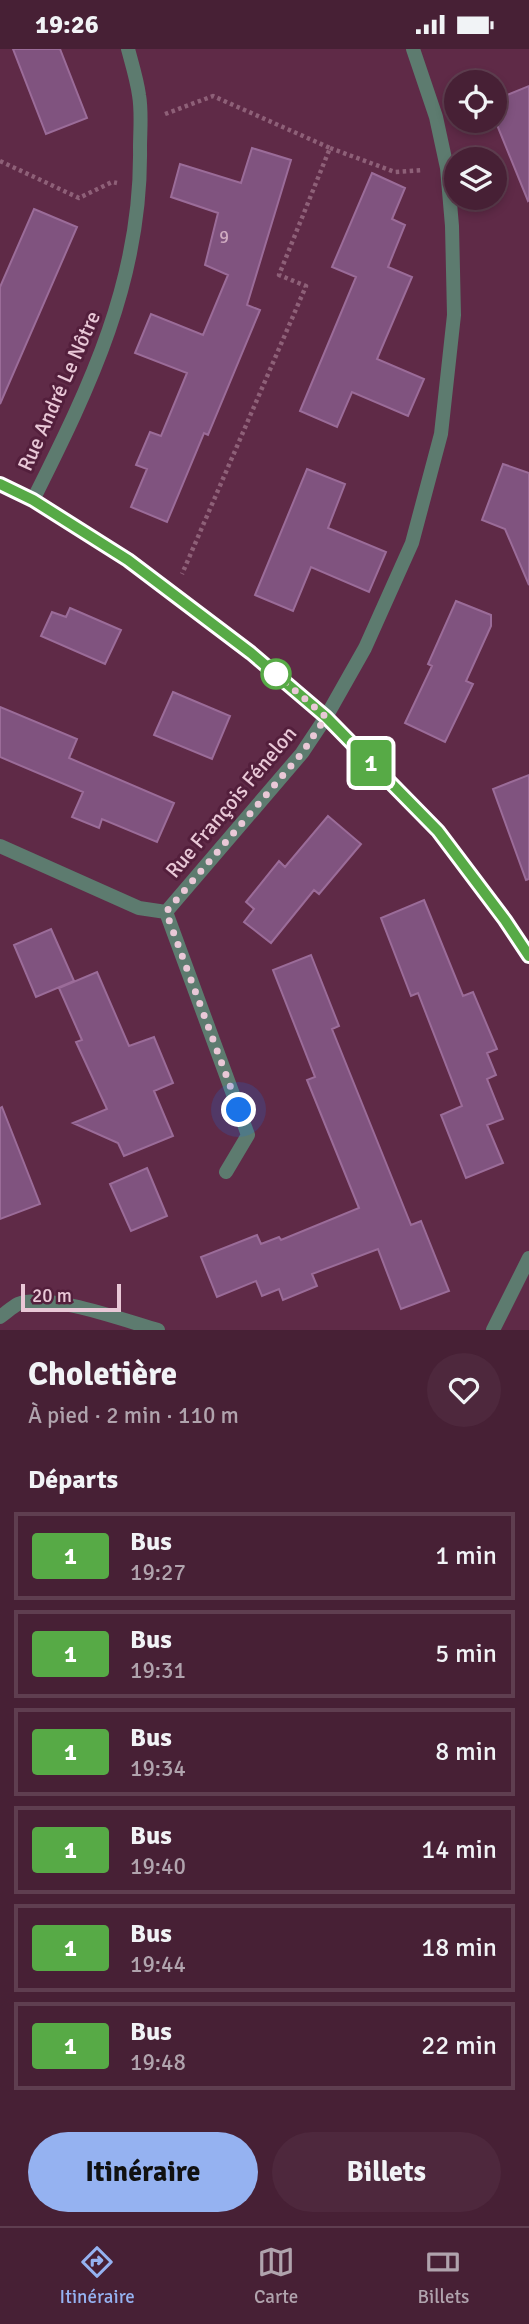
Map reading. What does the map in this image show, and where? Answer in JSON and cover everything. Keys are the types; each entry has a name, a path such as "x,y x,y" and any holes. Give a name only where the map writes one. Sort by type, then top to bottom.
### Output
{"street":[{"name":"Rue André Le Nôtre","path":"33,500 78,410 116,313 136,224 140,97 128,49"},
{"name":"Rue François Fénelon","path":"414,49 436,117 444,154"},
{"name":"Rue François Fénelon","path":"166,912 302,753 326,717 365,648 412,543 441,434 454,316 451,210"},
{"path":"0,484 33,500 128,560 251,653 326,717 438,831 529,956"},
{"path":"0,846 139,908 166,912 248,1135 226,1172"},
{"path":"492,1330 529,1258"},
{"path":"0,1317 19,1304 39,1301 64,1304 158,1330"}],"path":[{"path":"140,124 214,96 330,148 395,171 444,168"},
{"path":"173,594 306,286 278,275 330,148"},
{"path":"0,161 79,198 112,183 139,187"}],"building":[{"path":"13,49 60,49 87,118 46,134"},
{"path":"529,86 528,201 500,133 507,133 507,95"},
{"path":"252,148 291,160 247,305 260,310 208,435 204,433 167,522 131,507 147,469 136,465 150,432 161,436 187,373 135,353 151,314 203,335 228,275 205,265 218,213 171,197 180,164 241,183"},
{"path":"372,173 405,188 392,219 405,225 388,267 412,277 377,359 424,379 408,416 352,392 337,427 300,411 356,277 332,267"},
{"path":"34,209 77,227 0,404 0,287"},
{"path":"503,464 529,473 529,585 505,529 482,520"},
{"path":"307,469 345,484 328,528 386,552 369,592 311,567 293,611 255,595"},
{"path":"456,601 491,615 491,626 466,681 473,684 445,742 405,723 432,666 428,664"},
{"path":"70,608 121,630 105,664 41,636 52,612 66,617"},
{"path":"173,692 230,716 212,759 154,735"},
{"path":"0,707 77,739 69,758 174,803 157,842 102,819 99,828 72,817 83,792 0,757"},
{"path":"529,775 529,879 526,880 493,789"},
{"path":"328,816 361,844 319,894 314,890 271,943 244,922 254,909 246,902 279,861 285,867"},
{"path":"424,900 463,996 473,992 497,1049 487,1053 496,1075 487,1079 503,1119 487,1125 503,1163 466,1178 441,1115 462,1106 418,993 411,996 381,918"},
{"path":"51,929 74,981 36,997 14,945"},
{"path":"311,955 339,1026 332,1029 411,1225 421,1221 449,1291 401,1309 378,1249 312,1274 317,1286 283,1300 279,1289 262,1296 256,1281 217,1297 201,1257 257,1235 261,1244 279,1237 281,1240 359,1208 307,1080 315,1077 273,970"},
{"path":"97,972 129,1046 154,1037 173,1083 154,1091 173,1136 124,1156 118,1143 73,1123 107,1109 76,1042 82,1040 59,988"},
{"path":"2,1107 40,1204 0,1219 0,1108"},
{"path":"147,1168 167,1216 131,1231 110,1184"}],"bus line":[{"name":"1","path":"0,484 33,500 128,560 251,653 326,717 438,831 529,956"}],"route":[{"path":"239,1110 166,912 302,753 326,717 270,669 276,674"}]}
